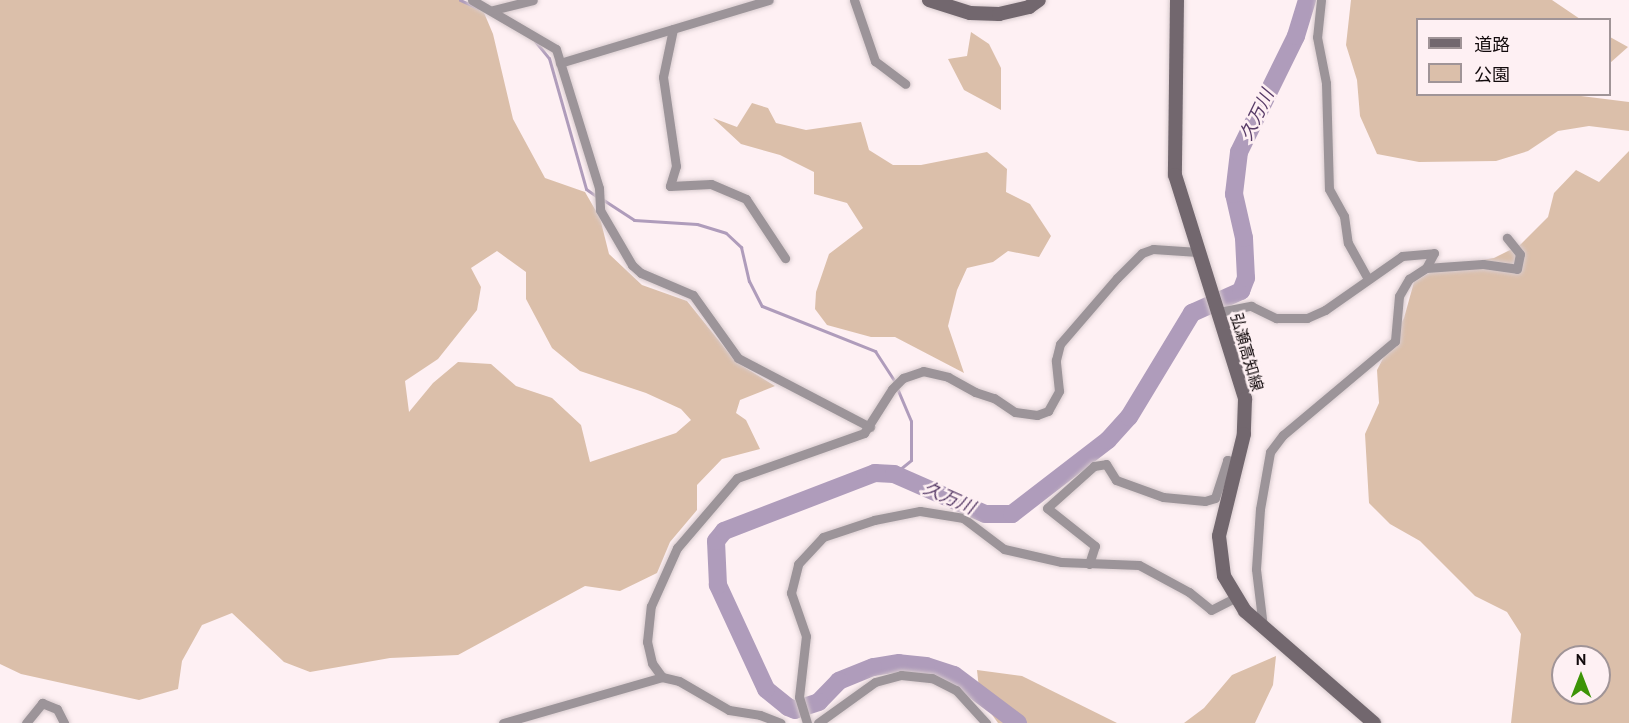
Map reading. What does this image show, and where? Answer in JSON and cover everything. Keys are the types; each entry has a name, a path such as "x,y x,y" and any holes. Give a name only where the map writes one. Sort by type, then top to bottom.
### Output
{"main road":[{"path":"928,0 970,13 999,14 1029,8 1039,0"},
{"name":"弘瀬高知線","path":"1176,0 1173,155 1178,192 1245,399 1246,418 1219,536 1224,576 1234,598 1263,627 1374,723"}],"street":[{"path":"472,0 493,10 556,49 599,188 600,205 632,265 641,273 693,295 738,357 870,427"},
{"path":"493,10 533,0"},
{"path":"560,63 769,0"},
{"path":"854,0 875,61 905,84"},
{"path":"1321,0 1317,37 1326,83 1329,189 1344,216 1348,243 1368,279"},
{"path":"674,29 663,77 676,166 670,186 711,184 746,199 785,258"},
{"path":"1263,627 1256,569 1260,509 1270,452 1282,435 1395,341 1399,296 1409,279 1426,268 1483,264 1517,269 1520,254 1507,238"},
{"path":"662,677 652,663 647,622 677,548 737,478 864,433 870,427 892,389 903,378 923,371 948,377 975,393 994,398 1015,412 1037,415 1048,411 1059,391 1056,360 1060,344 1117,278 1142,253 1153,249 1198,252"},
{"path":"1218,310 1251,306 1276,318 1307,318 1325,310 1402,256 1434,253 1426,268"},
{"path":"1089,564 1095,546 1047,508 1098,463 1113,470 1116,480 1139,489 1162,497 1205,501 1215,498 1227,460 1236,462"},
{"path":"807,722 799,697 806,636 791,593 798,564 823,537 874,520 921,512 963,518 1004,549 1089,564 1139,565 1189,592 1210,610 1234,598"},
{"path":"818,723 875,682 901,675 932,678 956,690 986,723"},
{"path":"503,723 662,677 680,681 729,710 760,715 781,723"},
{"path":"26,723 42,703 57,709 64,723"}],"green space":[{"path":"0,0 461,0 482,8 493,34 513,119 545,178 585,192 600,218 609,254 642,285 687,301 736,362 775,386 740,400 736,413 746,420 760,449 722,459 697,485 697,510 670,542 657,573 620,591 585,586 458,655 390,658 310,672 284,662 232,613 202,625 182,661 178,689 139,700 21,674 0,664","holes":["497,251 526,272 526,299 552,348 580,371 646,393 681,409 691,420 676,433 590,462 581,425 552,398 516,386 491,364 458,362 433,383 409,412 405,381 438,359 477,310 481,287 471,268"]},
{"path":"1351,0 1552,0 1579,18 1416,18 1416,96 1581,96 1629,102 1629,131 1589,126 1558,131 1528,151 1496,161 1419,162 1377,154 1360,116 1357,80 1346,45"},
{"path":"971,32 989,44 1001,68 1001,110 964,90 948,59 967,56"},
{"path":"1611,38 1628,47 1611,62"},
{"path":"752,103 768,108 776,123 806,130 861,122 869,150 893,165 921,165 987,152 1007,169 1006,192 1030,204 1051,236 1039,257 1008,251 993,262 967,268 957,290 948,326 964,373 895,337 871,337 827,325 815,309 816,292 829,254 863,228 847,203 814,194 814,172 780,155 741,144 713,118 737,127"},
{"path":"1629,151 1629,723 1511,723 1521,634 1507,612 1475,596 1420,541 1390,524 1369,503 1365,434 1379,403 1377,370 1404,318 1414,282 1439,267 1494,258 1520,245 1548,217 1554,193 1576,170 1599,182"},
{"path":"1276,656 1273,685 1255,723 1184,723 1204,708 1232,675"},
{"path":"977,670 1022,676 1117,723 998,723 980,698"}],"waterway":[{"path":"460,0 478,8"},
{"name":"久万川","path":"1018,723 954,675 926,666 899,663 873,667 839,681 819,702 795,710 788,707 766,689 718,585 716,541 724,531 875,473 894,474 985,514 1012,514 1108,440 1129,417 1192,313 1241,291 1246,278 1244,238 1234,194 1239,152 1296,36 1307,0"},
{"path":"535,41 549,58 586,189 596,196"},
{"path":"602,199 634,220 697,224 726,233 741,247 749,281 762,306 875,351 895,382"},
{"path":"894,474 911,460 911,421 897,388"}]}
